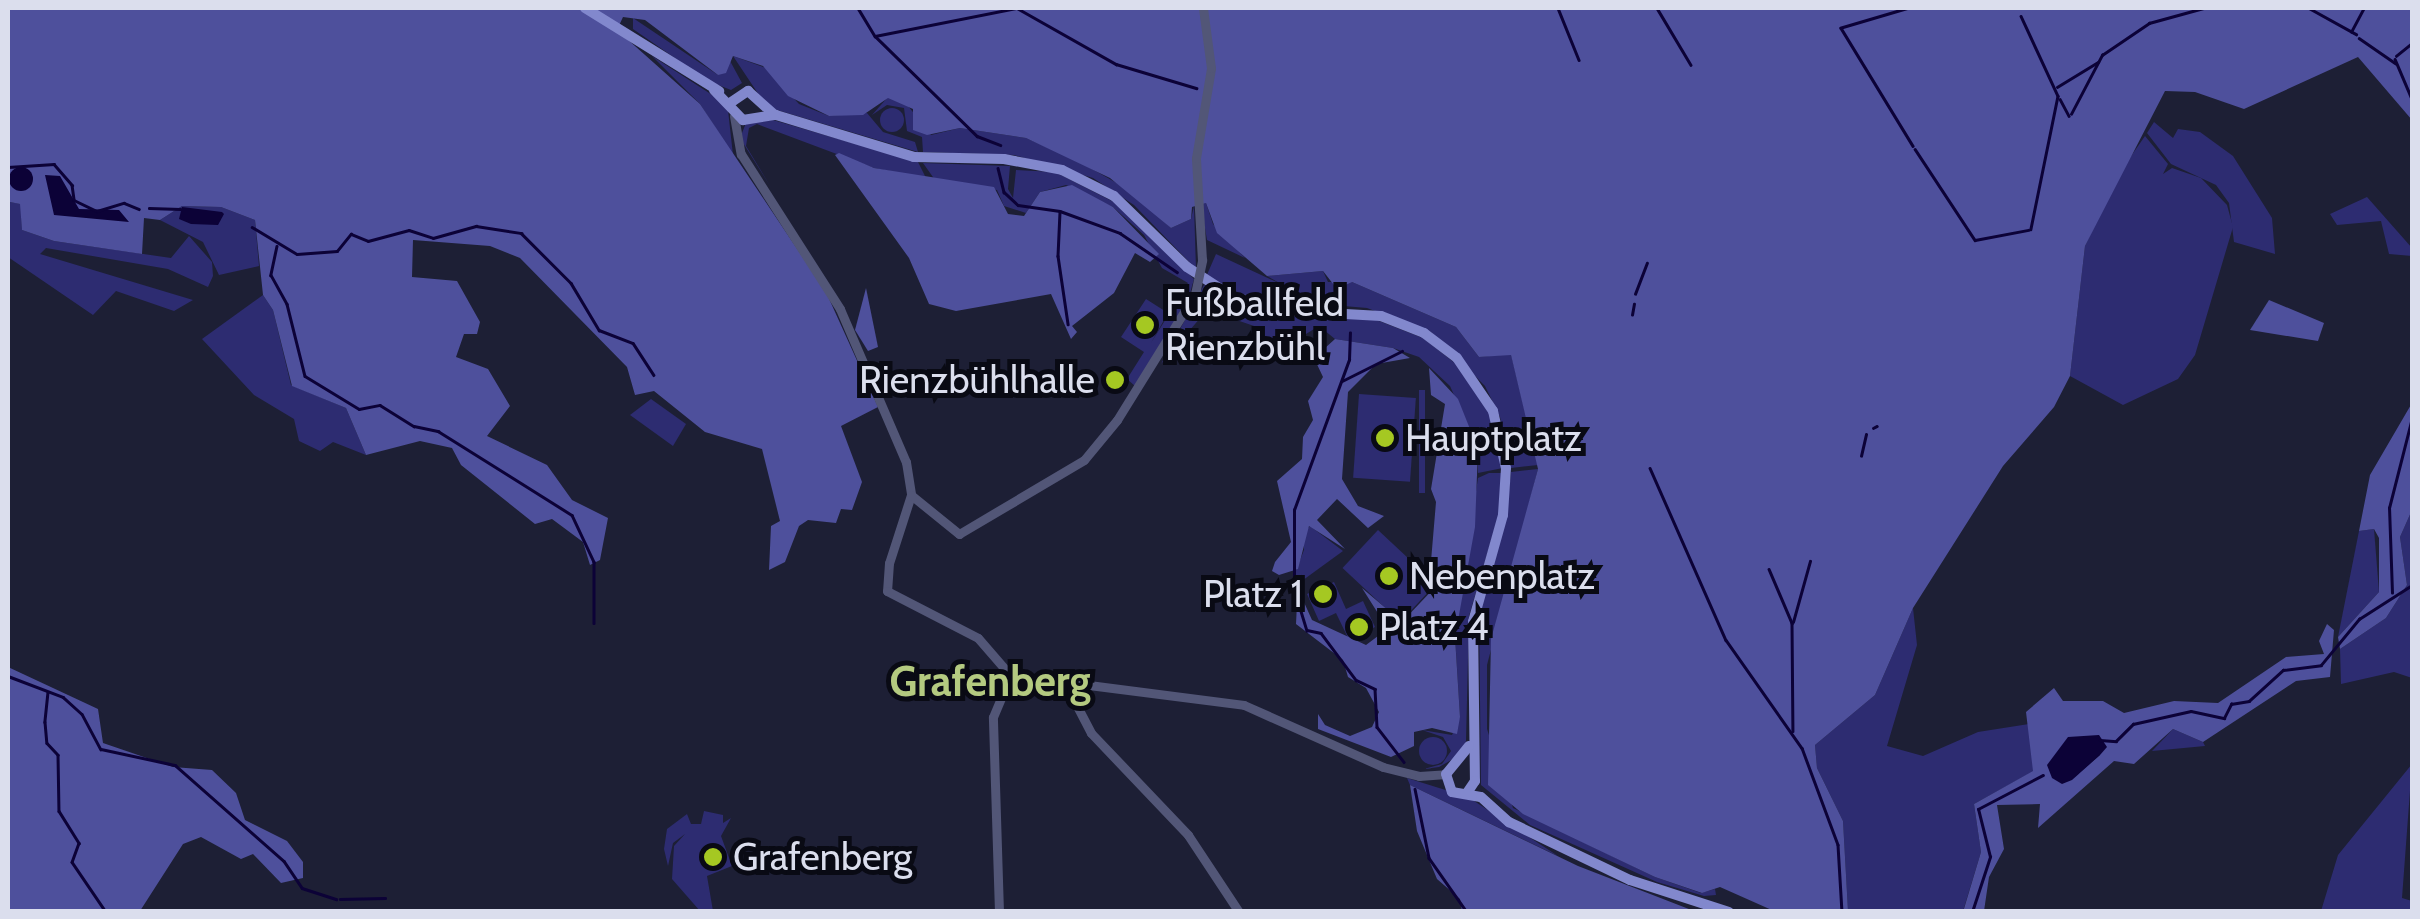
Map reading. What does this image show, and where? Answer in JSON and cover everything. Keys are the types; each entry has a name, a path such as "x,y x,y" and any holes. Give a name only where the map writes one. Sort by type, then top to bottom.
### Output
{"main road":[{"path":"585,8 732,100 739,118 757,109 928,159 1004,159 1062,170 1114,196 1187,267 1234,297 1292,311 1381,316 1424,333 1457,358 1493,411 1506,468 1503,514 1473,622 1470,789"},
{"path":"732,100 748,91 757,109"},
{"path":"1470,745 1446,779 1457,794 1470,789"},
{"path":"1457,764 1471,769"},
{"path":"1470,789 1509,822 1580,857 1728,912"}],"street":[{"path":"911,494 955,535 1094,450 1195,294 1202,260 1196,158 1211,68 1204,8"},
{"path":"739,118 735,134 740,154 846,321 906,462 911,494 888,563 887,591 975,636 1009,679 1244,706 1384,767 1446,779"},
{"path":"999,912 993,717 1009,679"},
{"path":"1065,683 1092,733 1188,835 1239,912"}],"shaded area":[{"path":"8,8 2412,8 2412,120 2358,57 2244,109 2195,92 2165,91 2085,246 2070,376 2054,407 2003,466 1913,608 1875,695 1815,745 1817,768 1843,821 1848,911 1774,911 1720,887 1702,893 1655,877 1523,814 1488,785 1491,639 1538,469 1511,355 1479,357 1456,327 1352,282 1337,289 1323,271 1267,276 1217,233 1206,203 1192,207 1191,219 1171,228 1110,178 1026,138 960,128 927,135 913,130 913,109 888,98 863,115 829,116 788,96 763,66 733,56 726,73 718,75 645,20 623,17 617,30 700,104 826,292 878,407 841,426 862,482 852,510 841,509 836,523 808,520 799,526 785,562 769,570 771,526 780,521 762,449 705,432 654,391 635,395 627,367 520,258 490,246 413,240 412,277 457,281 480,322 477,334 464,334 456,357 488,369 510,406 487,436 547,465 572,500 608,518 600,560 590,565 583,542 552,519 535,524 461,465 452,448 420,441 366,455 346,408 292,386 273,310 263,295 255,220 221,207 182,206 160,220 144,218 142,254 54,241 22,230 20,204 10,202 8,214"},
{"path":"633,18 718,75 729,59 742,83 731,90 708,81 633,29"},
{"path":"652,56 720,100 728,110 733,155 700,104"},
{"path":"733,56 766,68 799,104 829,116 867,113 883,132 915,142 918,152 767,107"},
{"path":"888,97 905,102 931,135 960,128 1026,138 1078,161 1129,190 1171,228 1191,219 1194,206 1196,269 1134,205 1093,178 1014,155 923,152 922,137 907,131 904,108 887,105 872,115"},
{"path":"892,108 904,120 892,132 880,120"},
{"path":"773,120 918,162 926,178 874,168 757,124 749,128 746,146 772,189 740,138 746,123"},
{"path":"2154,122 2173,138 2178,129 2200,132 2233,156 2272,218 2275,254 2234,242 2229,203 2216,185 2171,164 2147,133"},
{"path":"2145,136 2168,164 2163,174 2172,168 2201,178 2227,205 2233,227 2195,355 2178,379 2123,405 2070,376 2085,246 2120,172"},
{"path":"839,153 874,168 994,187 1008,214 1024,216 1040,192 1072,185 1113,207 1159,254 1150,262 1135,253 1114,293 1072,326 1077,332 1071,339 1051,294 956,311 929,304 909,258 835,155"},
{"path":"923,163 1010,166 1008,189 1013,198 1016,170 1055,172 1118,204 1194,279 1186,307 1135,386 1127,379 1144,352 1121,337 1146,299 1168,313 1151,343 1188,283 1162,268 1144,235 1113,207 1066,185 1040,192 1026,213 1004,206 997,190 935,180"},
{"path":"21,167 30,170 30,188 21,191 12,188 9,179 12,170"},
{"path":"45,175 60,176 79,209 119,210 129,222 54,215"},
{"path":"2367,197 2412,248 2412,256 2389,254 2381,221 2337,225 2330,214"},
{"path":"10,202 21,204 22,230 54,241 171,258 189,236 212,262 213,276 208,287 168,269 46,248 40,254 193,300 174,311 116,291 93,315 8,257"},
{"path":"1206,203 1213,224 1245,258 1207,240 1201,204"},
{"path":"182,206 221,207 255,220 259,266 219,275 203,242 160,220"},
{"path":"182,207 224,214 218,225 191,224 179,219"},
{"path":"1216,254 1283,285 1267,276 1323,271 1328,282 1352,282 1456,327 1479,357 1511,354 1538,465 1511,468 1500,417 1485,386 1431,332 1367,308 1250,298 1206,277"},
{"path":"1204,285 1256,309 1374,319 1423,338 1460,367 1489,412 1503,468 1478,473 1478,449 1450,386 1419,357 1393,348 1335,339 1319,326 1275,353 1260,328 1207,310 1161,364"},
{"path":"866,288 878,347 868,351 855,330"},
{"path":"263,295 273,310 291,385 346,408 366,455 333,442 320,451 299,441 294,419 254,395 202,339"},
{"path":"2269,300 2324,323 2318,341 2250,330"},
{"path":"1335,339 1393,348 1410,358 1376,364 1348,392 1342,479 1358,506 1384,516 1368,528 1337,499 1317,520 1345,549 1309,526 1298,569 1279,575 1272,571 1275,562 1291,542 1277,481 1302,459 1303,437 1313,420 1308,401 1323,377 1314,358"},
{"path":"1429,368 1458,399 1478,449 1475,527 1455,637 1460,717 1457,734 1432,728 1414,732 1414,746 1391,757 1318,729 1318,714 1325,725 1350,736 1372,727 1379,712 1366,688 1348,677 1343,660 1296,624 1297,603 1303,600 1312,620 1366,645 1378,636 1381,618 1362,588 1402,622 1437,585 1430,573 1436,502 1431,489 1445,404 1431,395"},
{"path":"1419,390 1425,390 1425,493 1419,493"},
{"name":"Hauptplatz","path":"1359,394 1416,398 1410,482 1353,478"},
{"path":"651,399 686,424 673,446 630,415"},
{"path":"2412,403 2412,510 2400,537 2407,585 2386,618 2340,649 2338,637 2379,592 2379,538 2374,529 2359,531 2370,475"},
{"path":"1538,469 1487,665 1487,729 1513,808 1655,877 1701,893 1715,889 1716,895 1704,896 1657,882 1530,825 1481,785 1479,612 1506,518 1511,472"},
{"path":"1503,473 1500,510 1469,616 1466,741 1462,754 1439,767 1424,769 1442,764 1451,751 1443,737 1422,730 1452,735 1460,717 1455,636 1478,478"},
{"path":"2412,510 2412,678 2394,672 2341,684 2340,649 2386,618 2407,585 2400,537"},
{"path":"1310,526 1343,551 1288,591 1304,550 1303,533"},
{"path":"2374,529 2379,592 2338,637 2359,531"},
{"name":"Nebenplatz","path":"1378,530 1436,584 1400,622 1343,568"},
{"path":"1334,582 1346,609 1363,601 1375,627 1349,640 1336,613 1319,621 1307,594"},
{"path":"1913,608 1917,645 1887,746 1923,756 1978,732 2029,724 2034,771 1974,804 1981,852 1963,911 1848,911 1843,821 1817,768 1815,745 1875,695"},
{"path":"2327,624 2334,630 2330,677 2296,681 2203,742 2173,729 2134,764 2114,761 2038,828 2040,804 1997,805 2004,849 1989,877 1984,911 1963,912 1981,852 1974,804 2033,771 2026,712 2054,688 2063,701 2103,701 2124,713 2174,701 2218,703 2286,657 2324,654 2319,641","holes":["2068,737 2100,755 2071,780"]},
{"path":"8,667 98,709 103,743 173,767 212,770 236,793 245,820 287,841 303,862 303,878 281,883 253,854 241,859 201,837 183,844 140,911 8,911"},
{"path":"2173,729 2203,742 2205,746 2152,751"},
{"path":"2099,735 2107,747 2100,755 2072,780 2062,784 2052,778 2047,765 2068,737"},
{"path":"1433,737 1443,741 1447,751 1443,761 1433,765 1423,761 1419,751 1423,741"},
{"path":"2412,764 2402,898 2412,901 2412,911 2321,911 2338,855"},
{"path":"1407,778 1468,797 1558,856 1410,785"},
{"path":"1410,785 1578,866 1694,911 1462,911 1460,899 1437,879 1417,831"},
{"path":"704,811 723,815 723,823 731,818 721,836 732,866 707,876 713,911 700,911 672,879 674,846 685,834 673,843 668,866 664,849 667,829 687,814 691,824 701,824"}],"waterway":[{"path":"858,8 875,36 977,136 1000,145"},
{"path":"875,36 1017,8 1116,64 1196,88"},
{"path":"1558,8 1579,60"},
{"path":"1657,8 1691,65"},
{"path":"1909,8 1841,28 1913,146"},
{"path":"2071,114 2102,55 2149,23 2204,8"},
{"path":"2309,8 2356,34"},
{"path":"2351,32 2364,8"},
{"path":"2021,16 2058,96 2031,229"},
{"path":"2359,38 2395,63"},
{"path":"2396,56 2412,43"},
{"path":"2395,59 2412,99"},
{"path":"2057,87 2098,62"},
{"path":"2060,99 2069,116"},
{"path":"1915,149 1975,240 2028,230"},
{"path":"8,167 54,164 72,185 74,200 97,211 124,203 139,209"},
{"path":"998,168 1004,192 1018,205 1060,211 1120,233 1177,272"},
{"path":"149,208 180,209"},
{"path":"1060,212 1058,256 1068,324"},
{"path":"252,227 297,254 337,251 351,234 368,241 409,230 433,238 476,226 521,233 571,283 599,330 633,343 654,375"},
{"path":"277,246 271,275 287,304 305,376 359,409 380,405 414,426 438,431 572,515 594,562 594,623"},
{"path":"1635,294 1647,263"},
{"path":"1632,315 1634,304"},
{"path":"1294,586 1294,510 1349,360 1350,333"},
{"path":"1342,381 1402,351"},
{"path":"2392,593 2389,508 2412,418"},
{"path":"1873,428 1877,426"},
{"path":"1861,456 1866,435"},
{"path":"1650,468 1726,640 1802,748 1838,845 1842,912"},
{"path":"1793,622 1810,561"},
{"path":"1769,569 1792,623 1793,731"},
{"path":"2100,740 2116,741 2133,724 2191,711 2224,718 2231,704 2249,701 2283,670 2321,665 2359,619 2412,585"},
{"path":"1297,598 1307,630 1321,633 1356,680 1375,689 1377,727 1404,762"},
{"path":"8,676 63,697 82,714 101,749 175,765 284,861 302,888 336,899"},
{"path":"48,692 45,722 47,743 58,755 59,811 79,843 72,862 106,912"},
{"path":"1972,912 1990,857 1978,809 2043,775"},
{"path":"1415,789 1429,858 1467,912"},
{"path":"340,899 385,898"}],"place":[{"name":"Fußballfeld Rienzbühl","path":"1145,325"},
{"name":"Rienzbühlhalle","path":"1115,380"},
{"name":"Hauptplatz","path":"1385,438"},
{"name":"Nebenplatz","path":"1389,576"},
{"name":"Platz 1","path":"1323,594"},
{"name":"Platz 4","path":"1359,627"},
{"name":"Grafenberg","path":"713,857"}],"district":[{"name":"Grafenberg","path":"990,681"}]}
